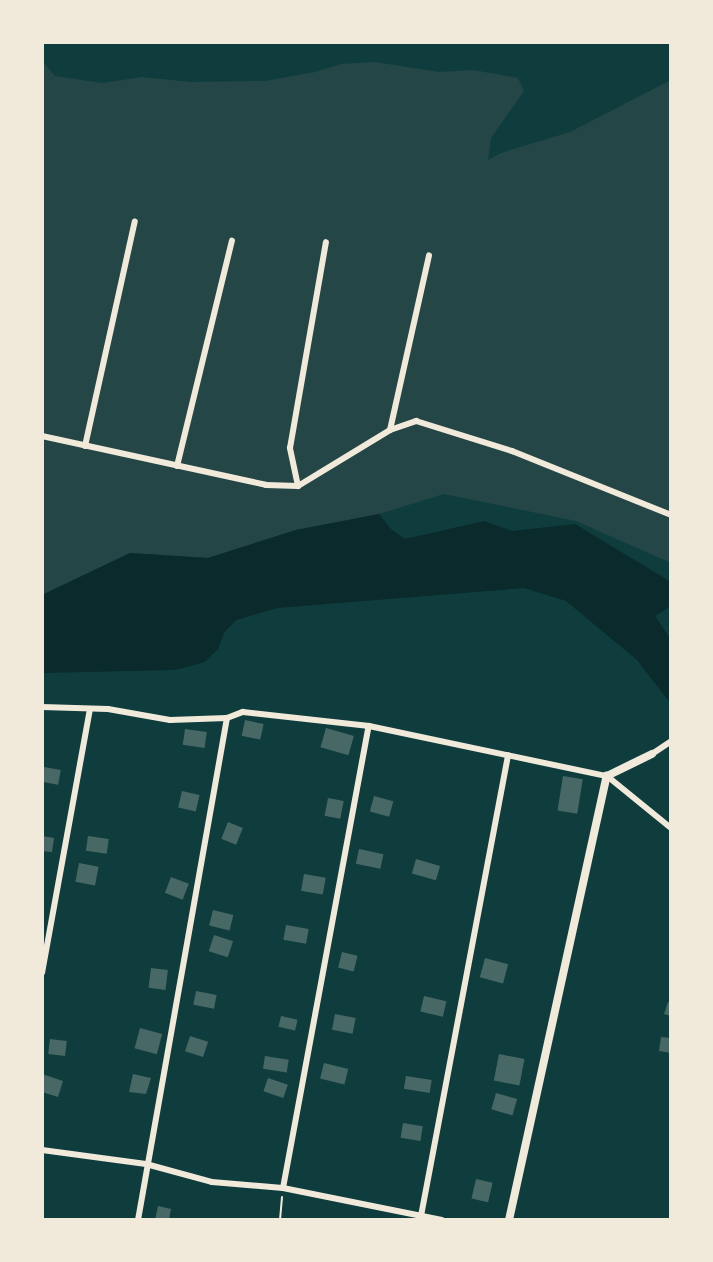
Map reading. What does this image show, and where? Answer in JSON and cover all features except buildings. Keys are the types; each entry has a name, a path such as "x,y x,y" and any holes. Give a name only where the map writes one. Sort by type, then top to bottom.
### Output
{"street":[{"path":"85,446 135,221"},
{"path":"177,466 232,241"},
{"path":"298,486 290,448 326,243"},
{"path":"390,430 429,255"},
{"path":"42,436 266,485 298,486 390,430 416,421 512,451 671,514"},
{"path":"42,707 108,709 170,720 227,718 243,712 369,726 607,776 671,828"},
{"path":"42,973 90,710"},
{"path":"138,1220 146,1164 227,718"},
{"path":"284,1188 369,726"},
{"path":"607,776 652,754 671,741"},
{"path":"421,1216 508,755"},
{"path":"509,1220 607,776"},
{"path":"42,1150 146,1164 212,1182 284,1188 442,1220"}],"path":[{"path":"280,1220 284,1188"}],"shaded area":[{"path":"42,61 55,76 102,83 142,77 192,82 265,81 315,72 341,64 375,62 439,72 473,70 518,78 524,91 491,138 488,160 501,153 570,132 671,80 671,563 576,521 444,494 379,514 296,530 208,558 130,553 42,595"},
{"path":"379,514 391,529 405,539 484,521 512,531 575,524 671,582 671,606 655,616 671,640 671,704 637,660 566,601 524,588 277,608 236,620 224,633 218,649 205,662 175,670 42,673 42,595 130,553 208,558 296,530"}]}
